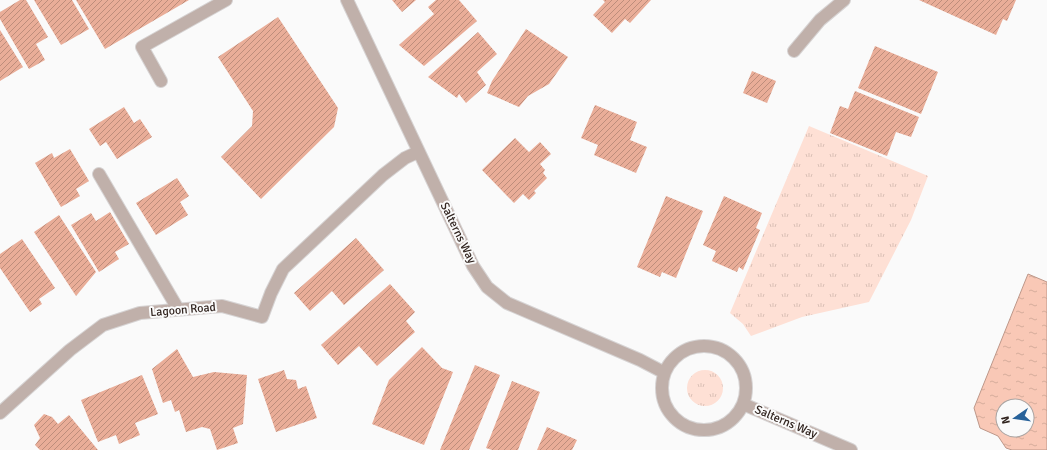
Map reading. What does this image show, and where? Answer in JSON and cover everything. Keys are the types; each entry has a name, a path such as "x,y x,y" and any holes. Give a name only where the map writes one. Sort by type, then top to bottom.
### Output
{"street":[{"path":"161,81 142,47 226,0"},
{"name":"Salterns Way","path":"347,0 473,266 487,287 507,303 640,360 663,372"},
{"path":"794,51 820,20 844,0"},
{"name":"Lagoon Road","path":"0,413 70,350 104,325 140,314 178,309 222,306 262,317 271,293 283,269 383,175 405,158 418,152"},
{"path":"100,174 178,309"},
{"name":"Salterns Way","path":"706,345 720,349 728,353 738,363 743,373 746,387 743,404 736,416 720,427 706,430 693,429 672,416 665,403 662,389 663,372 676,356 691,348 706,345"},
{"name":"Salterns Way","path":"743,404 851,450"}],"green space":[{"path":"809,126 928,176 911,220 869,302 802,317 751,336 743,324 730,313"},
{"path":"705,370 718,375 723,388 718,401 705,406 692,401 687,388 692,375"}],"water":[{"path":"1028,274 1047,282 1047,450 1012,450 1006,448 999,438 1035,438 1035,398 995,398 995,435 980,428 974,408"}],"building":[{"path":"20,0 26,0 48,37 36,44 45,60 29,69 0,19 0,12"},
{"path":"34,0 72,0 89,29 61,45"},
{"path":"76,0 189,0 105,49"},
{"path":"392,0 416,0 402,12"},
{"path":"436,0 459,0 477,21 424,66 399,45 434,14 428,7"},
{"path":"603,0 651,0 630,23 625,19 612,33 593,15 605,2"},
{"path":"919,0 1016,0 1007,21 1003,19 996,35"},
{"path":"278,17 338,108 334,127 261,199 221,157 252,126 253,111 218,57"},
{"path":"526,29 568,57 549,84 528,96 519,107 487,93 492,81"},
{"path":"0,30 23,67 0,81"},
{"path":"478,32 497,54 477,72 486,85 466,103 459,94 457,98 428,77"},
{"path":"875,46 938,72 921,114 858,88"},
{"path":"752,71 776,81 767,103 743,93"},
{"path":"855,91 919,117 911,137 896,132 887,156 830,133 840,106 848,109"},
{"path":"595,105 637,122 630,140 647,147 636,173 594,155 598,145 581,138"},
{"path":"124,107 134,123 140,119 152,137 117,159 106,142 100,146 89,129"},
{"path":"515,138 529,152 540,142 551,154 540,164 545,170 543,173 547,178 534,191 536,193 529,200 523,194 514,203 482,170"},
{"path":"70,149 89,181 76,189 80,196 61,207 35,163 52,153 54,158"},
{"path":"177,178 189,196 180,202 188,215 156,235 136,203"},
{"path":"666,196 703,211 676,278 662,272 660,277 637,267"},
{"path":"724,196 762,213 756,228 760,230 743,270 739,267 737,272 712,261 716,251 703,245"},
{"path":"110,212 129,244 115,252 119,259 99,272 71,225 91,213 96,221"},
{"path":"59,215 96,272 76,296 34,232"},
{"path":"356,238 384,270 344,305 332,291 310,311 294,293"},
{"path":"22,239 55,288 39,299 42,304 30,312 0,268 0,254"},
{"path":"390,284 415,312 406,321 415,332 377,366 359,346 338,365 321,345"},
{"path":"422,347 442,368 453,372 424,445 372,424 389,380"},
{"path":"177,349 193,377 214,372 247,375 243,424 233,428 238,443 217,450 210,429 202,427 186,432 179,410 175,412 171,400 163,403 152,369"},
{"path":"475,365 500,375 469,450 440,450"},
{"path":"284,370 287,379 296,380 298,389 306,386 317,418 276,432 258,379"},
{"path":"142,375 158,414 135,423 140,435 119,444 116,435 98,442 81,400"},
{"path":"512,381 540,392 518,450 492,450 486,448"},
{"path":"44,414 52,417 58,424 69,415 98,450 40,450 35,445 40,438 34,425"},
{"path":"547,427 577,440 572,450 537,450"}]}
